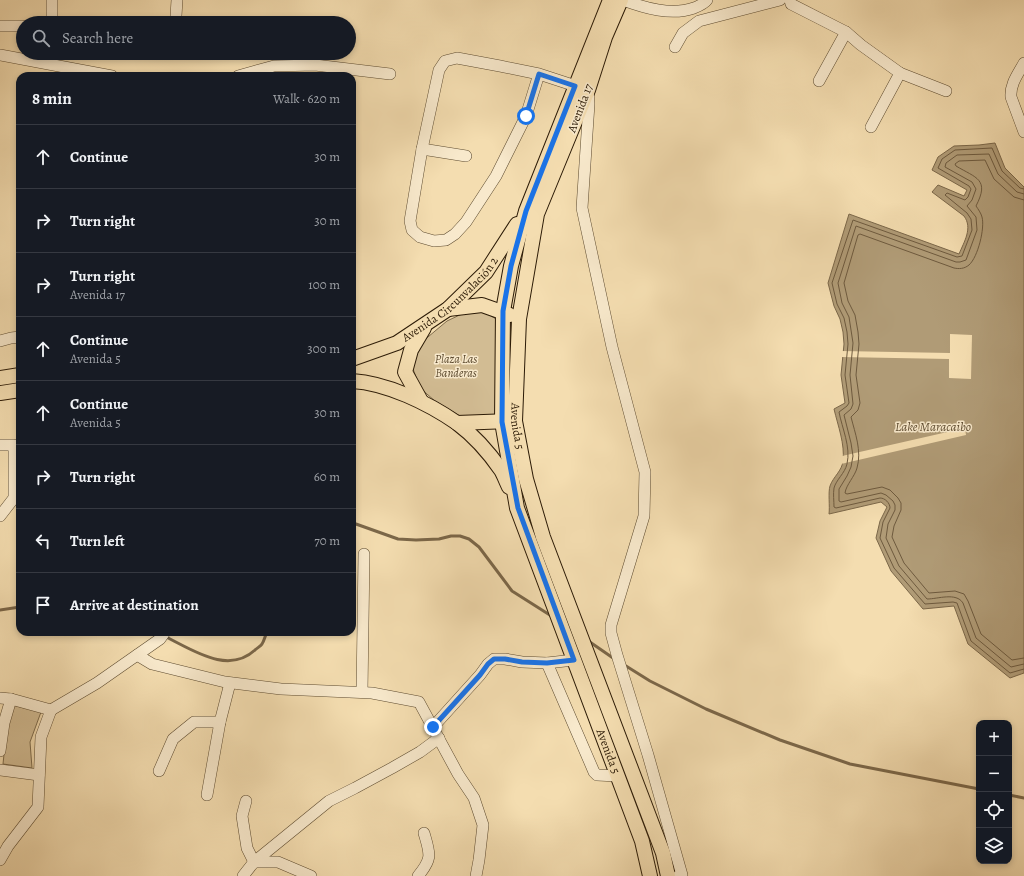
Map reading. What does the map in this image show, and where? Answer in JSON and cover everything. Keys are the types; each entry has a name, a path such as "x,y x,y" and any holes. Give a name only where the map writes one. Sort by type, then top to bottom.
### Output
{"main road":[{"name":"Avenida 17","path":"532,213 581,88 610,0"},
{"name":"Avenida 17","path":"581,88 622,0"},
{"name":"Avenida Circunvalación 2","path":"356,358 397,343 448,309 486,272 532,213"},
{"name":"Avenida 5","path":"532,213 511,266 503,311 508,422 518,508 642,841 650,876"},
{"name":"Avenida 5","path":"532,213 508,422 540,530 663,853 668,876"},
{"path":"448,309 482,305 503,311 519,319"},
{"path":"420,401 405,372 411,350 425,325"},
{"path":"0,378 16,376"},
{"path":"356,381 384,387 420,401 457,423 485,449 502,471 518,508"},
{"path":"0,393 16,391"},
{"path":"457,423 508,422"}],"street":[{"path":"52,0 52,16"},
{"path":"176,16 177,0"},
{"path":"622,0 667,12 685,11 705,4 707,0"},
{"path":"675,47 683,33 699,21 780,0"},
{"path":"790,0 791,4 846,32 861,45 900,73 946,91"},
{"path":"0,26 16,26"},
{"path":"819,81 846,32"},
{"path":"0,55 16,56"},
{"path":"539,74 526,116 496,176 466,222 455,234 446,240 434,241 420,237 412,230 410,221 422,149 439,70 445,61 457,58 539,74 581,88 589,104 582,208 612,347 645,472 644,516 611,625 612,633 617,655 648,755 681,876"},
{"path":"57,60 98,72"},
{"path":"1024,63 1010,91 1024,132"},
{"path":"252,72 274,66 315,65 390,74"},
{"path":"871,126 900,73"},
{"path":"422,149 466,156"},
{"path":"0,341 16,337"},
{"path":"0,445 14,445 14,498 0,516"},
{"path":"362,692 364,554"},
{"path":"0,860 8,846 38,807 41,737 51,710 97,683 162,636"},
{"path":"136,655 152,664 230,683 281,689 372,693 419,702 458,774 474,798 483,825 476,876"},
{"path":"433,727 494,659 547,663 574,660"},
{"path":"547,663 594,772 597,775 617,776"},
{"path":"207,795 220,722 230,683"},
{"path":"0,751 6,698 51,710"},
{"path":"159,770 173,739 194,722 220,722"},
{"path":"243,876 254,862 329,801 420,752 439,738"},
{"path":"0,770 39,775"},
{"path":"246,801 242,816 247,848 254,862"},
{"path":"418,876 427,866 430,854 424,833"},
{"path":"254,862 278,862 311,876"}],"green space":[{"name":"Plaza Las Banderas","path":"483,311 496,319 496,417 460,416 435,401 420,388 412,366 416,347 447,321 466,312"},
{"path":"13,705 41,712 30,742 32,768 3,764 7,725"}],"water":[{"name":"Lake Maracaibo","path":"995,143 1005,168 1024,187 1024,673 1010,678 968,644 954,606 923,609 891,571 876,538 880,521 887,507 881,502 829,514 830,486 841,468 843,461 841,435 834,409 845,403 841,375 844,344 843,332 828,283 849,214 959,254 967,235 967,221 964,216 932,192 938,185 964,196 967,190 932,170 938,157 954,146"}],"pier":[{"path":"950,334 972,335 971,379 949,378 949,359 841,357 841,351 950,353"},
{"path":"965,428 966,435 841,464 842,456"}],"waterway":[{"path":"356,524 398,539 439,539 451,536 460,536 469,539 479,547 512,591 553,617"},
{"path":"0,610 16,608"},
{"path":"166,637 210,658 234,660 245,657 261,646 265,636"},
{"path":"587,640 613,658"},
{"path":"626,666 650,681 706,709 780,740 850,764 976,788"},
{"path":"1012,796 1024,798"}],"route":[{"path":"433,727 494,659 547,663 574,660 518,508 502,422 503,311 511,266 526,211 575,86 539,74 526,116"}]}
